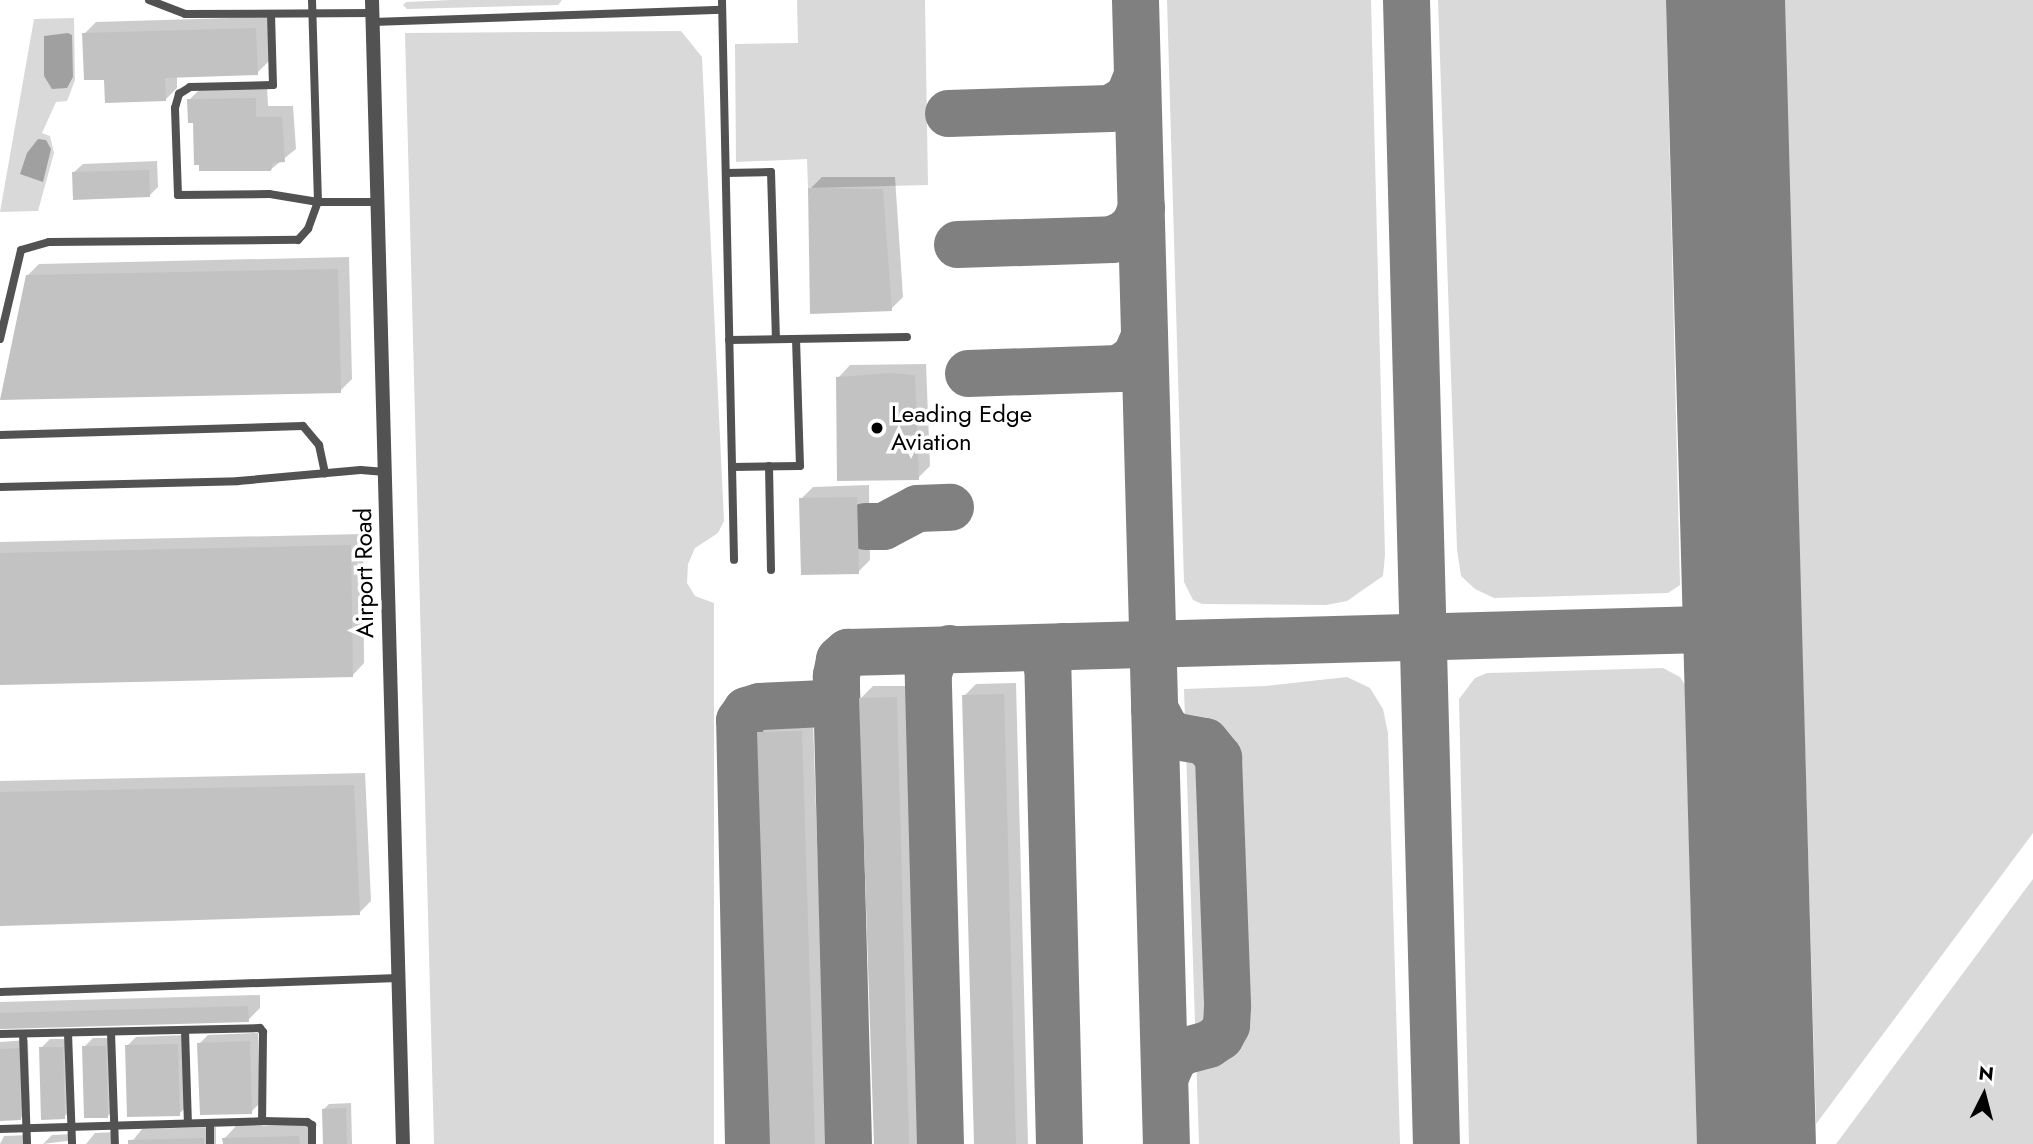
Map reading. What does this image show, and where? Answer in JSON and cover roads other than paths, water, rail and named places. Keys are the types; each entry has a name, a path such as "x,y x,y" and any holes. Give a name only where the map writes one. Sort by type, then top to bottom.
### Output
{"street":[{"name":"Airport Road","path":"373,12 403,1144"}],"lane":[{"path":"149,0 185,14 722,10"},
{"path":"0,339 21,250 48,242 298,240 308,229 318,202 312,0"},
{"path":"722,0 734,561"},
{"path":"271,14 273,85 190,87 179,94 175,108 178,195 269,194 318,202 378,202"},
{"path":"726,173 771,172 776,339"},
{"path":"729,340 796,341 907,337"},
{"path":"732,467 800,466 796,341"},
{"path":"0,435 303,426 318,446 325,473"},
{"path":"769,466 771,570"},
{"path":"0,487 238,481 385,471"},
{"path":"0,992 398,978"},
{"path":"0,1034 260,1028 263,1032 262,1121"},
{"path":"185,1030 188,1123"},
{"path":"111,1032 115,1144"},
{"path":"68,1033 72,1144"},
{"path":"23,1034 27,1144"},
{"path":"0,1129 307,1122 312,1125 312,1144"},
{"path":"209,1123 210,1144"}],"place":[{"name":"Leading Edge Aviation","path":"877,428"}]}
